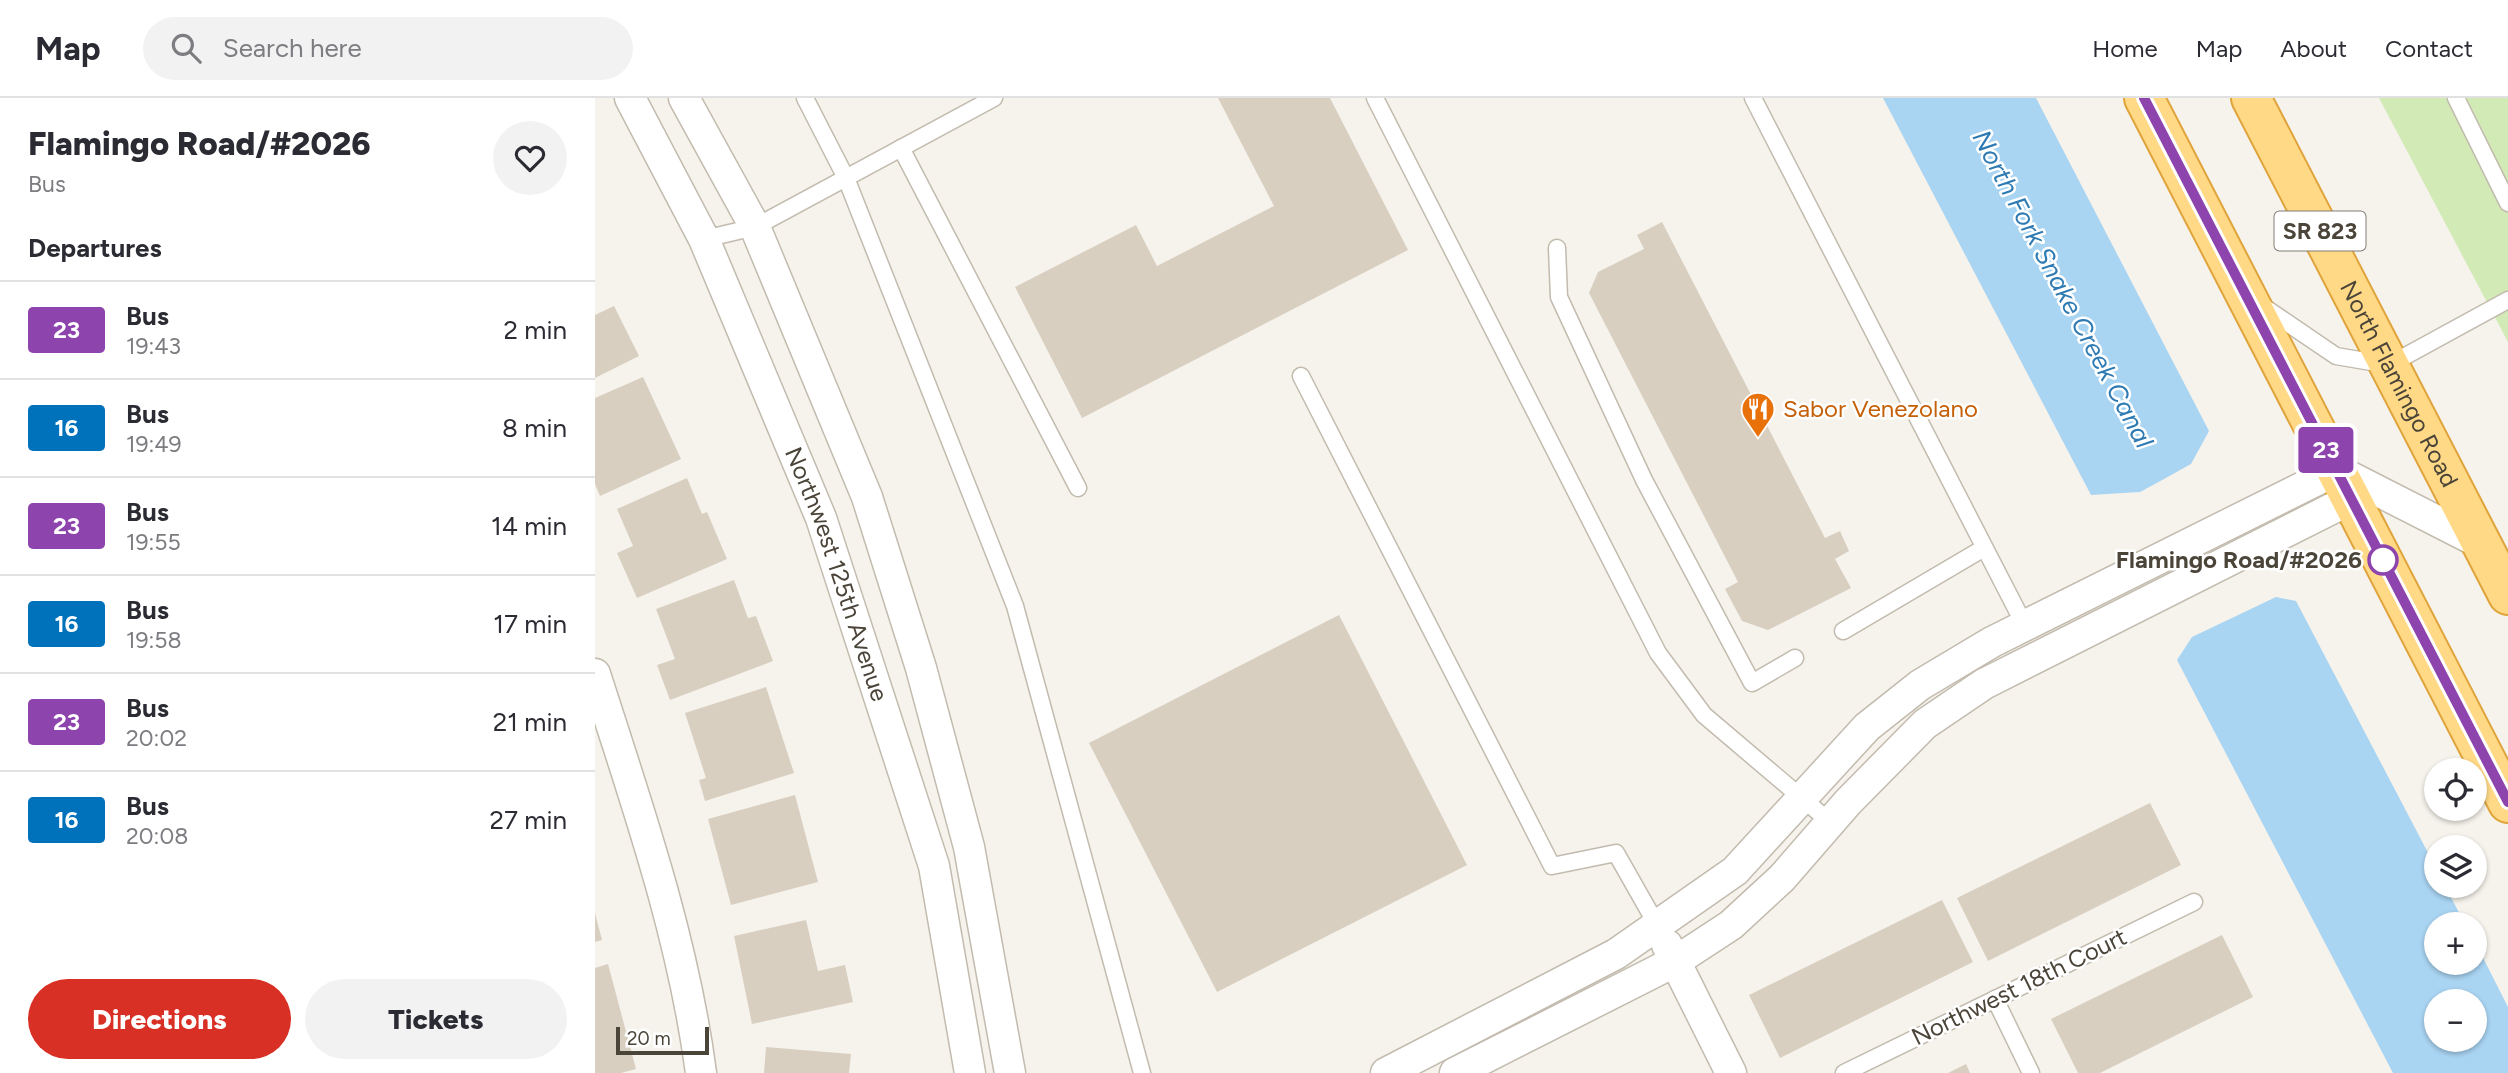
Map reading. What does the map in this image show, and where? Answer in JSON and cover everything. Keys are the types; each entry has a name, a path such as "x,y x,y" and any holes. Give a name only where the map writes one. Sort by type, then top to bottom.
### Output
{"highway":[{"path":"2144,98 2508,803"},
{"name":"North Flamingo Road","path":"2251,98 2508,595"}],"street":[{"name":"Northwest 125th Avenue","path":"630,98 704,239 821,518 882,697 934,866 970,1073"},
{"name":"Northwest 125th Avenue","path":"684,98 755,227 867,497 921,668 969,847 1010,1073"},
{"path":"1386,1073 1616,954 1658,927 1735,872 1867,727 1920,685 2025,626 2087,595 2344,484 2482,544"},
{"path":"1455,1073 1676,961 1731,925 1782,877 1830,822 1925,724 1984,684 2101,624 2344,484"},
{"path":"2087,595 2101,624"},
{"path":"595,674 654,856 692,1008 701,1073"},
{"path":"1658,927 1731,1073"}],"lane":[{"path":"805,98 846,178 1015,606 1142,1073"},
{"path":"704,239 755,227 994,98"},
{"path":"1375,98 1658,653 1704,715 1830,822"},
{"path":"1753,98 2025,626"},
{"path":"2456,98 2508,203"},
{"path":"901,148 1078,488"},
{"path":"1557,247 1559,297 1644,480 1752,683 1795,658"},
{"path":"2243,290 2278,318 2336,356 2389,365 2508,300"},
{"path":"1301,376 1552,866 1616,853 1658,927"},
{"path":"1843,631 1985,548"},
{"name":"Northwest 18th Court","path":"1844,1073 2194,902"},
{"path":"1995,999 2031,1073"}],"green space":[{"path":"2379,98 2508,98 2508,342"}],"water":[{"name":"North Fork Snake Creek Canal","path":"1883,98 2036,98 2209,431 2191,464 2140,492 2091,495"},
{"path":"2276,597 2296,601 2424,845 2424,898 2451,898 2459,912 2424,912 2424,975 2487,975 2487,966 2508,1007 2508,1073 2393,1073 2177,660 2192,637"}],"building":[{"path":"1218,98 1330,98 1408,250 1082,418 1015,287 1136,225 1157,266 1274,206"},
{"path":"1662,222 1825,538 1840,531 1849,551 1835,559 1851,588 1768,630 1742,621 1725,589 1738,582 1589,293 1598,272 1644,249 1637,235"},
{"path":"614,306 639,356 595,378 595,315"},
{"path":"643,377 681,459 600,496 595,484 595,398"},
{"path":"687,478 702,514 707,512 727,559 637,598 617,553 633,546 617,509"},
{"path":"734,580 748,618 756,616 773,661 670,700 657,665 675,659 656,609"},
{"path":"1339,615 1467,865 1217,992 1089,743"},
{"path":"766,687 794,773 705,801 699,780 706,778 685,713"},
{"path":"795,795 818,882 731,905 708,819"},
{"path":"2150,803 2181,865 1988,961 1957,898"},
{"path":"1942,900 1973,962 1780,1058 1749,995"},
{"path":"595,913 602,940 595,942"},
{"path":"806,920 818,971 845,965 853,1002 752,1024 734,936"},
{"path":"2222,935 2253,997 2100,1073 2078,1073 2051,1019"},
{"path":"608,964 636,1069 621,1073 595,1073 595,968"},
{"path":"766,1047 851,1054 849,1073 764,1073"},
{"path":"1966,1064 1970,1073 1948,1073"}],"bus line":[{"name":"23","path":"2144,98 2508,802"}],"place":[{"name":"Sabor Venezolano","path":"1758,439"},
{"name":"Flamingo Road/#2026","path":"2383,560"}]}
